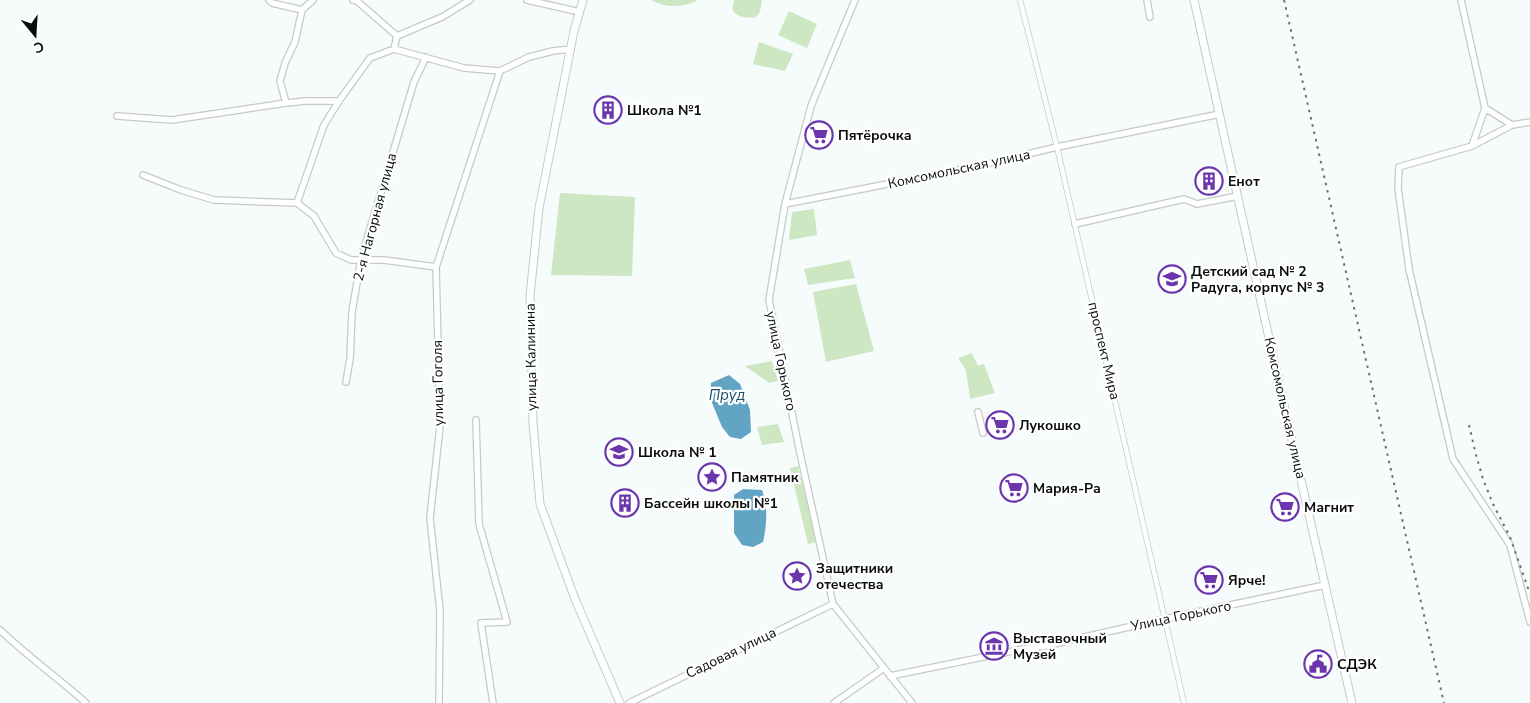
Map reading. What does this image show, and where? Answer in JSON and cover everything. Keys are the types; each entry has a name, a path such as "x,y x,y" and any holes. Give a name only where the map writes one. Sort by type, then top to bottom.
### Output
{"street":[{"path":"269,0 272,3 302,10"},
{"path":"286,102 280,82 285,63 295,42 302,10 313,0"},
{"path":"356,0 396,36"},
{"path":"396,36 442,17 470,0"},
{"path":"527,0 580,12"},
{"name":"улица Калинина","path":"583,0 571,49 539,208 530,296 533,423 540,504 575,599 620,703"},
{"name":"улица Горького","path":"856,0 811,106 785,204 769,300 833,604 912,703"},
{"name":"проспект Мира","path":"1020,0 1075,224 1184,703"},
{"path":"1147,0 1150,17"},
{"name":"Комсомольская улица","path":"1194,0 1284,410 1352,703"},
{"path":"1461,0 1485,108 1472,146"},
{"path":"394,50 396,36"},
{"path":"298,203 324,125 370,58 394,50 464,68 500,71 529,57 571,49"},
{"name":"2-я Нагорная улица","path":"346,382 350,359 352,312 361,259 408,100 426,57"},
{"name":"улица Гоголя","path":"439,703 440,611 430,518 440,426 436,268 500,71"},
{"path":"117,116 172,120 286,102 339,101"},
{"path":"1485,108 1512,125"},
{"name":"Комсомольская улица","path":"785,204 969,168 1057,147 1220,114"},
{"path":"1530,122 1512,125 1472,146 1399,167 1398,188 1409,269 1453,459 1510,545 1530,622"},
{"path":"143,175 181,190 214,200 298,203 314,216 336,253 351,260 384,260 436,268"},
{"path":"1075,224 1184,199 1197,204 1238,196"},
{"path":"978,412 983,433"},
{"path":"476,420 479,524 507,622 482,623 493,703"},
{"name":"Улица Горького","path":"890,676 1044,646 1164,618 1325,585"},
{"name":"Садовая улица","path":"629,703 833,604"},
{"path":"0,630 18,648 86,703"},
{"path":"834,703 884,668"}],"green space":[{"path":"651,0 698,0 686,4 668,6"},
{"path":"734,0 762,0 761,9 757,16 752,18 738,15 733,9"},
{"path":"789,11 817,24 807,48 778,35"},
{"path":"759,42 793,54 785,71 753,64"},
{"path":"560,193 635,197 632,276 551,275"},
{"path":"814,209 817,235 789,240 792,212"},
{"path":"850,260 855,278 808,285 804,269"},
{"path":"856,284 874,351 826,362 813,292"},
{"path":"972,353 978,366 984,364 995,393 970,399 966,370 958,358"},
{"path":"772,361 778,381 769,383 745,366"},
{"path":"778,424 784,442 762,445 757,427"},
{"path":"798,466 817,542 808,544 790,468"}],"water":[{"name":"Пруд","path":"729,375 740,384 750,410 751,432 741,439 730,437 722,427 710,398 711,383"},
{"path":"743,489 762,490 765,503 766,522 763,542 753,547 742,545 734,533 734,495"}],"railway":[{"path":"1284,0 1444,703"},
{"path":"1469,425 1483,479 1510,537 1530,594"}],"place":[{"name":"Школа №1","path":"608,110"},
{"name":"Пятёрочка","path":"819,135"},
{"name":"Енот","path":"1209,181"},
{"name":"Детский сад № 2 Радуга, корпус № 3","path":"1172,279"},
{"name":"Лукошко","path":"1000,425"},
{"name":"Школа № 1","path":"619,452"},
{"name":"Памятник","path":"712,477"},
{"name":"Мария-Ра","path":"1014,488"},
{"name":"Бассейн школы №1","path":"625,503"},
{"name":"Магнит","path":"1285,507"},
{"name":"Защитники отечества","path":"797,576"},
{"name":"Ярче!","path":"1209,580"},
{"name":"Выставочный Музей","path":"994,646"},
{"name":"СДЭК","path":"1318,664"}]}
